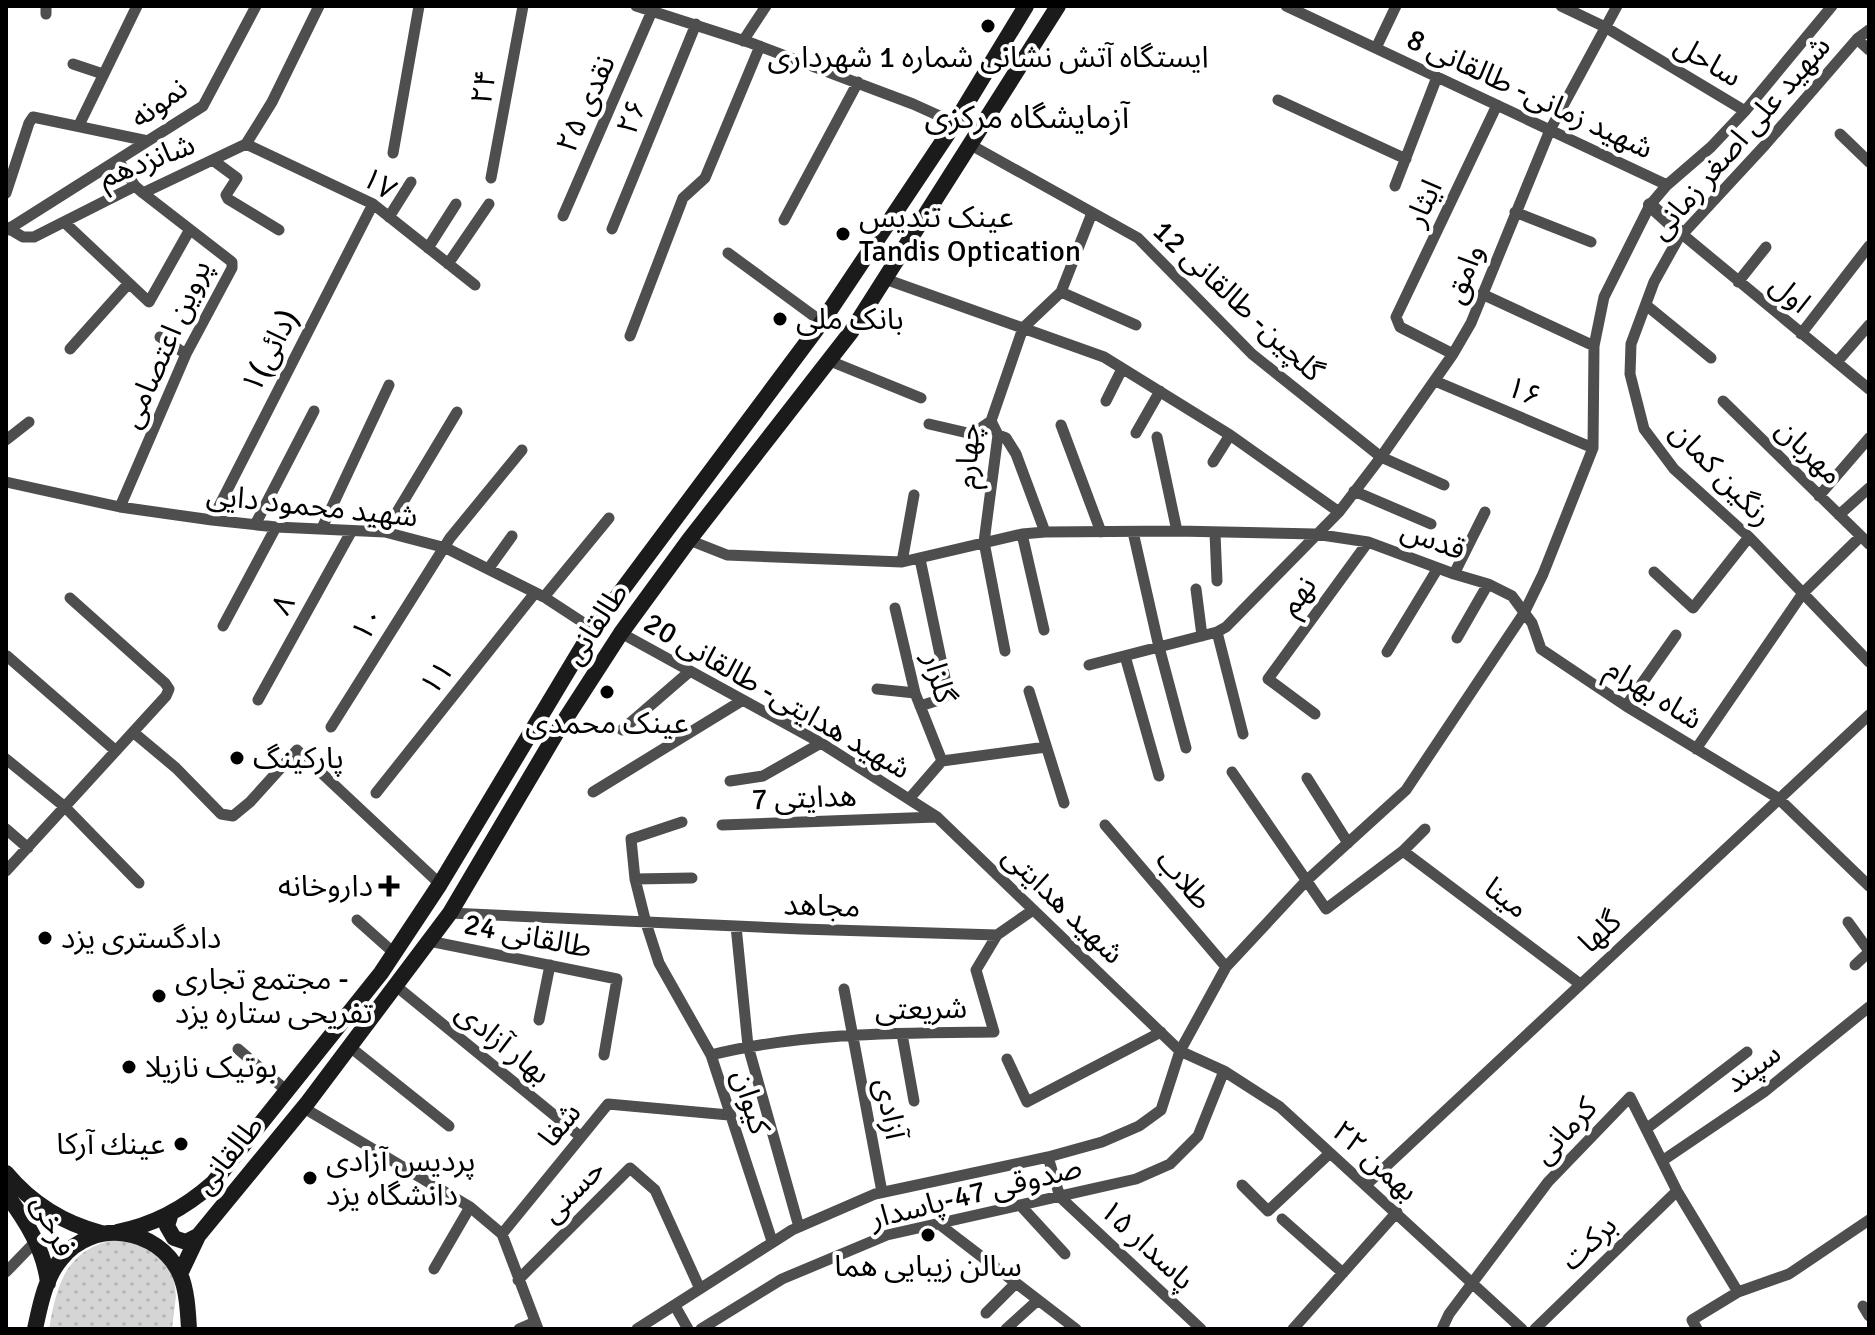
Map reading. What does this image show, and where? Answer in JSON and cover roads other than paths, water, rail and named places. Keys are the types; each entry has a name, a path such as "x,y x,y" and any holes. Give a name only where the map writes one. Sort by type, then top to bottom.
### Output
{"main road":[{"name":"طالقانی","path":"48,1283 59,1261 89,1237 143,1227 197,1197 213,1183 381,973 440,884 593,629 822,322 955,123 1026,6"},
{"name":"طالقانی","path":"180,1274 198,1236 304,1108 450,913 557,732 621,633 689,540 830,361 1058,6"},
{"name":"فرخی","path":"6,1173 18,1187 62,1221 112,1233 143,1236 161,1248 180,1274"},
{"name":"فرخی","path":"6,1194 36,1241 45,1262 48,1283"},
{"path":"171,1213 167,1226 174,1238 186,1242 198,1236"},
{"path":"180,1274 189,1329"},
{"path":"35,1329 48,1283"}],"street":[{"path":"79,125 137,6"},
{"name":"نمونه","path":"7,228 207,102 256,6"},
{"path":"246,144 272,102 319,6"},
{"path":"393,153 419,6"},
{"name":"۲۴","path":"491,178 523,6"},
{"path":"636,6 652,11 675,12 696,24 858,82 955,123"},
{"path":"743,41 766,6"},
{"name":"شهید زمانی- طالقانی 8","path":"1286,6 1302,9 1376,48 1667,185"},
{"path":"1376,48 1396,6"},
{"name":"ساحل","path":"1561,6 1605,27 1745,111"},
{"name":"وامق","path":"1221,629 1339,512 1453,354 1471,323 1550,130 1617,6"},
{"path":"637,1329 772,1241 882,1192 1049,1161 1139,1126 1161,1110 1180,1051 1226,967 1306,881 1406,790 1524,613 1543,574 1593,448 1594,346 1604,297 1650,205 1745,111 1832,6"},
{"name":"۲۵ نقدی","path":"563,216 652,11"},
{"name":"۲۶","path":"612,229 696,24"},
{"name":"شهید علی اصغر زمانی","path":"1630,374 1631,344 1654,282 1682,234 1857,39 1869,30"},
{"path":"1857,39 1869,50"},
{"path":"630,336 683,198 705,178 760,46"},
{"path":"73,64 103,74"},
{"path":"1395,186 1437,77"},
{"path":"784,220 858,82"},
{"path":"1278,100 1406,159"},
{"name":"ایثار","path":"1453,354 1400,327 1396,317 1497,105"},
{"path":"6,193 33,117 148,141"},
{"path":"1840,134 1869,162"},
{"name":"شانزدهم","path":"7,228 27,238 214,161 246,144"},
{"name":"۱۷","path":"246,144 373,204 475,285"},
{"name":"گلچین- طالقانی 12","path":"971,145 1138,238 1252,354 1381,457 1444,485"},
{"name":"پروین اعتصامی","path":"118,160 139,190 232,262 232,268 186,354 120,507"},
{"path":"214,161 237,178 226,195 228,199 279,230"},
{"path":"389,217 411,182"},
{"name":"۱(دائی)","path":"212,520 373,204"},
{"path":"428,248 456,204"},
{"path":"448,264 489,204"},
{"path":"1650,205 1682,234"},
{"path":"1515,212 1591,242"},
{"path":"1023,328 1061,292 1092,213"},
{"path":"64,222 149,302 189,231"},
{"name":"اول","path":"1682,234 1869,389"},
{"path":"1801,334 1869,246"},
{"path":"1738,282 1766,247"},
{"path":"728,253 822,322"},
{"path":"885,279 1104,357 1230,435 1339,512"},
{"path":"70,349 129,283"},
{"path":"1061,292 1136,325"},
{"path":"1482,294 1594,346"},
{"path":"1646,305 1711,358"},
{"path":"1837,362 1869,325"},
{"name":"چهارم","path":"1005,651 984,542 998,435 991,421 1023,328"},
{"path":"160,337 186,354"},
{"path":"830,361 921,398"},
{"path":"1106,401 1122,369"},
{"name":"رنگین کمان","path":"1630,374 1644,429 1674,469 1749,537 1869,662"},
{"name":"۱۶","path":"1435,381 1593,448"},
{"path":"322,528 389,385"},
{"path":"1136,433 1160,391"},
{"name":"مهربان","path":"1723,401 1865,540"},
{"path":"256,523 314,411"},
{"path":"385,532 457,412"},
{"path":"929,424 972,434 991,421"},
{"path":"6,440 29,422"},
{"path":"1061,425 1101,532"},
{"path":"998,435 1006,438 1016,454 1045,532"},
{"path":"1213,462 1230,435"},
{"path":"1157,437 1177,531"},
{"path":"1819,496 1869,438"},
{"name":"۱۰","path":"331,727 457,528 522,450"},
{"name":"شهید محمود دایی","path":"6,482 120,507 212,520 276,527 385,532 446,548 489,568 540,595 593,629"},
{"path":"1839,515 1869,488"},
{"path":"1354,491 1431,524"},
{"path":"902,562 914,495"},
{"path":"1454,574 1485,512"},
{"name":"۱۱","path":"376,793 540,595 609,518"},
{"path":"223,626 276,527"},
{"name":"۸","path":"258,700 351,532"},
{"name":"قدس","path":"689,540 727,555 902,562 1022,534 1045,532 1315,534 1368,542 1488,584 1512,596 1524,613"},
{"path":"1133,532 1186,748"},
{"path":"1215,533 1217,581"},
{"path":"1022,534 1044,630"},
{"path":"489,568 512,536"},
{"path":"1654,572 1693,608 1749,537"},
{"path":"1696,749 1803,593 1865,540"},
{"name":"نهم","path":"1315,714 1268,679 1368,542"},
{"path":"920,559 947,694 942,699 920,706"},
{"path":"1387,652 1438,568"},
{"path":"1457,638 1488,584"},
{"path":"1196,589 1202,636"},
{"path":"6,871 166,696 169,689 70,598"},
{"name":"گلزار","path":"895,608 915,693 942,761"},
{"name":"شاه بهرام","path":"1524,613 1532,623 1541,649 1626,706 1778,798 1869,886"},
{"path":"1089,665 1221,629 1243,734"},
{"name":"شهید هدایتی- طالقانی 20","path":"621,633 821,743 909,799"},
{"path":"1626,706 1676,635"},
{"path":"7,656 116,751"},
{"path":"1125,656 1159,776"},
{"path":"622,730 689,672"},
{"path":"877,689 915,693"},
{"path":"1029,691 1064,803"},
{"path":"593,792 743,700"},
{"name":"گلها","path":"1366,1185 1869,715"},
{"path":"133,732 176,768 221,814 233,816 250,802 297,750 440,884"},
{"path":"730,781 763,776 821,743"},
{"path":"909,799 942,761 1046,747"},
{"path":"6,759 65,807 139,883"},
{"path":"1232,772 1326,909 1403,851 1425,829"},
{"path":"1307,778 1348,843"},
{"name":"شهید هدایتی","path":"909,799 937,817 1180,1051"},
{"name":"هدایتی 7","path":"722,825 937,817"},
{"path":"682,822 631,839 635,879 659,963 711,1055"},
{"name":"طلاب","path":"1105,825 1226,967"},
{"path":"6,829 28,848"},
{"name":"مینا","path":"1403,851 1580,984"},
{"path":"635,879 692,878"},
{"name":"شریعتی","path":"748,1046 852,1035 994,1032 976,970 997,935 1033,910"},
{"name":"مجاهد","path":"450,913 997,935"},
{"path":"357,920 394,953"},
{"path":"1848,922 1869,952 1855,965"},
{"path":"736,926 748,1046"},
{"name":"طالقانی 24","path":"429,941 617,979 604,1055"},
{"path":"539,1020 550,965"},
{"name":"بهار آزادی","path":"396,986 581,1137"},
{"name":"آزادی","path":"844,989 882,1192"},
{"name":"سپند","path":"1662,1161 1764,1092 1869,1007"},
{"path":"1007,1059 1027,1102 1161,1032"},
{"path":"902,1034 914,1101"},
{"name":"کیوان","path":"772,1241 711,1055 748,1046 799,1227"},
{"path":"350,1047 449,1126"},
{"path":"238,1049 287,1091"},
{"name":"۲۲ بهمن","path":"1180,1051 1224,1071 1280,1107 1522,1329"},
{"path":"1646,1129 1747,1052"},
{"name":"صدوقی 47-پاسدار","path":"701,1329 782,1279 887,1235 1020,1205 1058,1192 1136,1179 1170,1164 1198,1136 1224,1071"},
{"name":"کرمانی","path":"1472,1282 1548,1182 1630,1097 1677,1191 1738,1292"},
{"name":"شفا","path":"502,1234 608,1104 729,1115"},
{"path":"304,1108 470,1207 502,1234 537,1326 519,1329"},
{"path":"1242,1185 1268,1211 1330,1153"},
{"path":"1049,1161 1058,1192"},
{"name":"حسنی","path":"518,1280 630,1168 655,1190 700,1289"},
{"name":"برکت","path":"1535,1329 1677,1191"},
{"name":"پاسدار ۱۵","path":"1058,1192 1201,1329"},
{"path":"1020,1205 1065,1254"},
{"path":"434,1269 470,1207"},
{"path":"1293,1329 1397,1212"},
{"path":"1282,1219 1343,1273"},
{"path":"1697,1329 1692,1320 1738,1292 1789,1274 1869,1220"},
{"path":"939,1224 1076,1329"},
{"path":"6,1272 36,1241"},
{"path":"1442,1329 1472,1282"},
{"path":"986,1313 1016,1283"},
{"path":"1006,1329 1038,1300"},
{"path":"675,1306 688,1329"}],"place":[{"name":"ایستگاه آتش نشانی شماره 1 شهرداری","path":"988,26"},
{"name":"عینک تندیس Tandis Optication","path":"843,234"},
{"name":"بانک ملی","path":"780,319"},
{"name":"عینک محمدی","path":"607,692"},
{"name":"پارکینگ","path":"237,758"},
{"name":"داروخانه","path":"389,886"},
{"name":"دادگستری یزد","path":"45,938"},
{"name":"مجتمع تجاری - تفریحی ستاره یزد","path":"159,996"},
{"name":"بوتیک نازیلا","path":"129,1067"},
{"name":"عينك آركا","path":"181,1144"},
{"name":"پردیس آزادی دانشگاه یزد","path":"310,1178"},
{"name":"سالن زیبایی هما","path":"928,1235"}],"district":[{"name":"آزمایشگاه مرکزی","path":"1027,117"}]}
